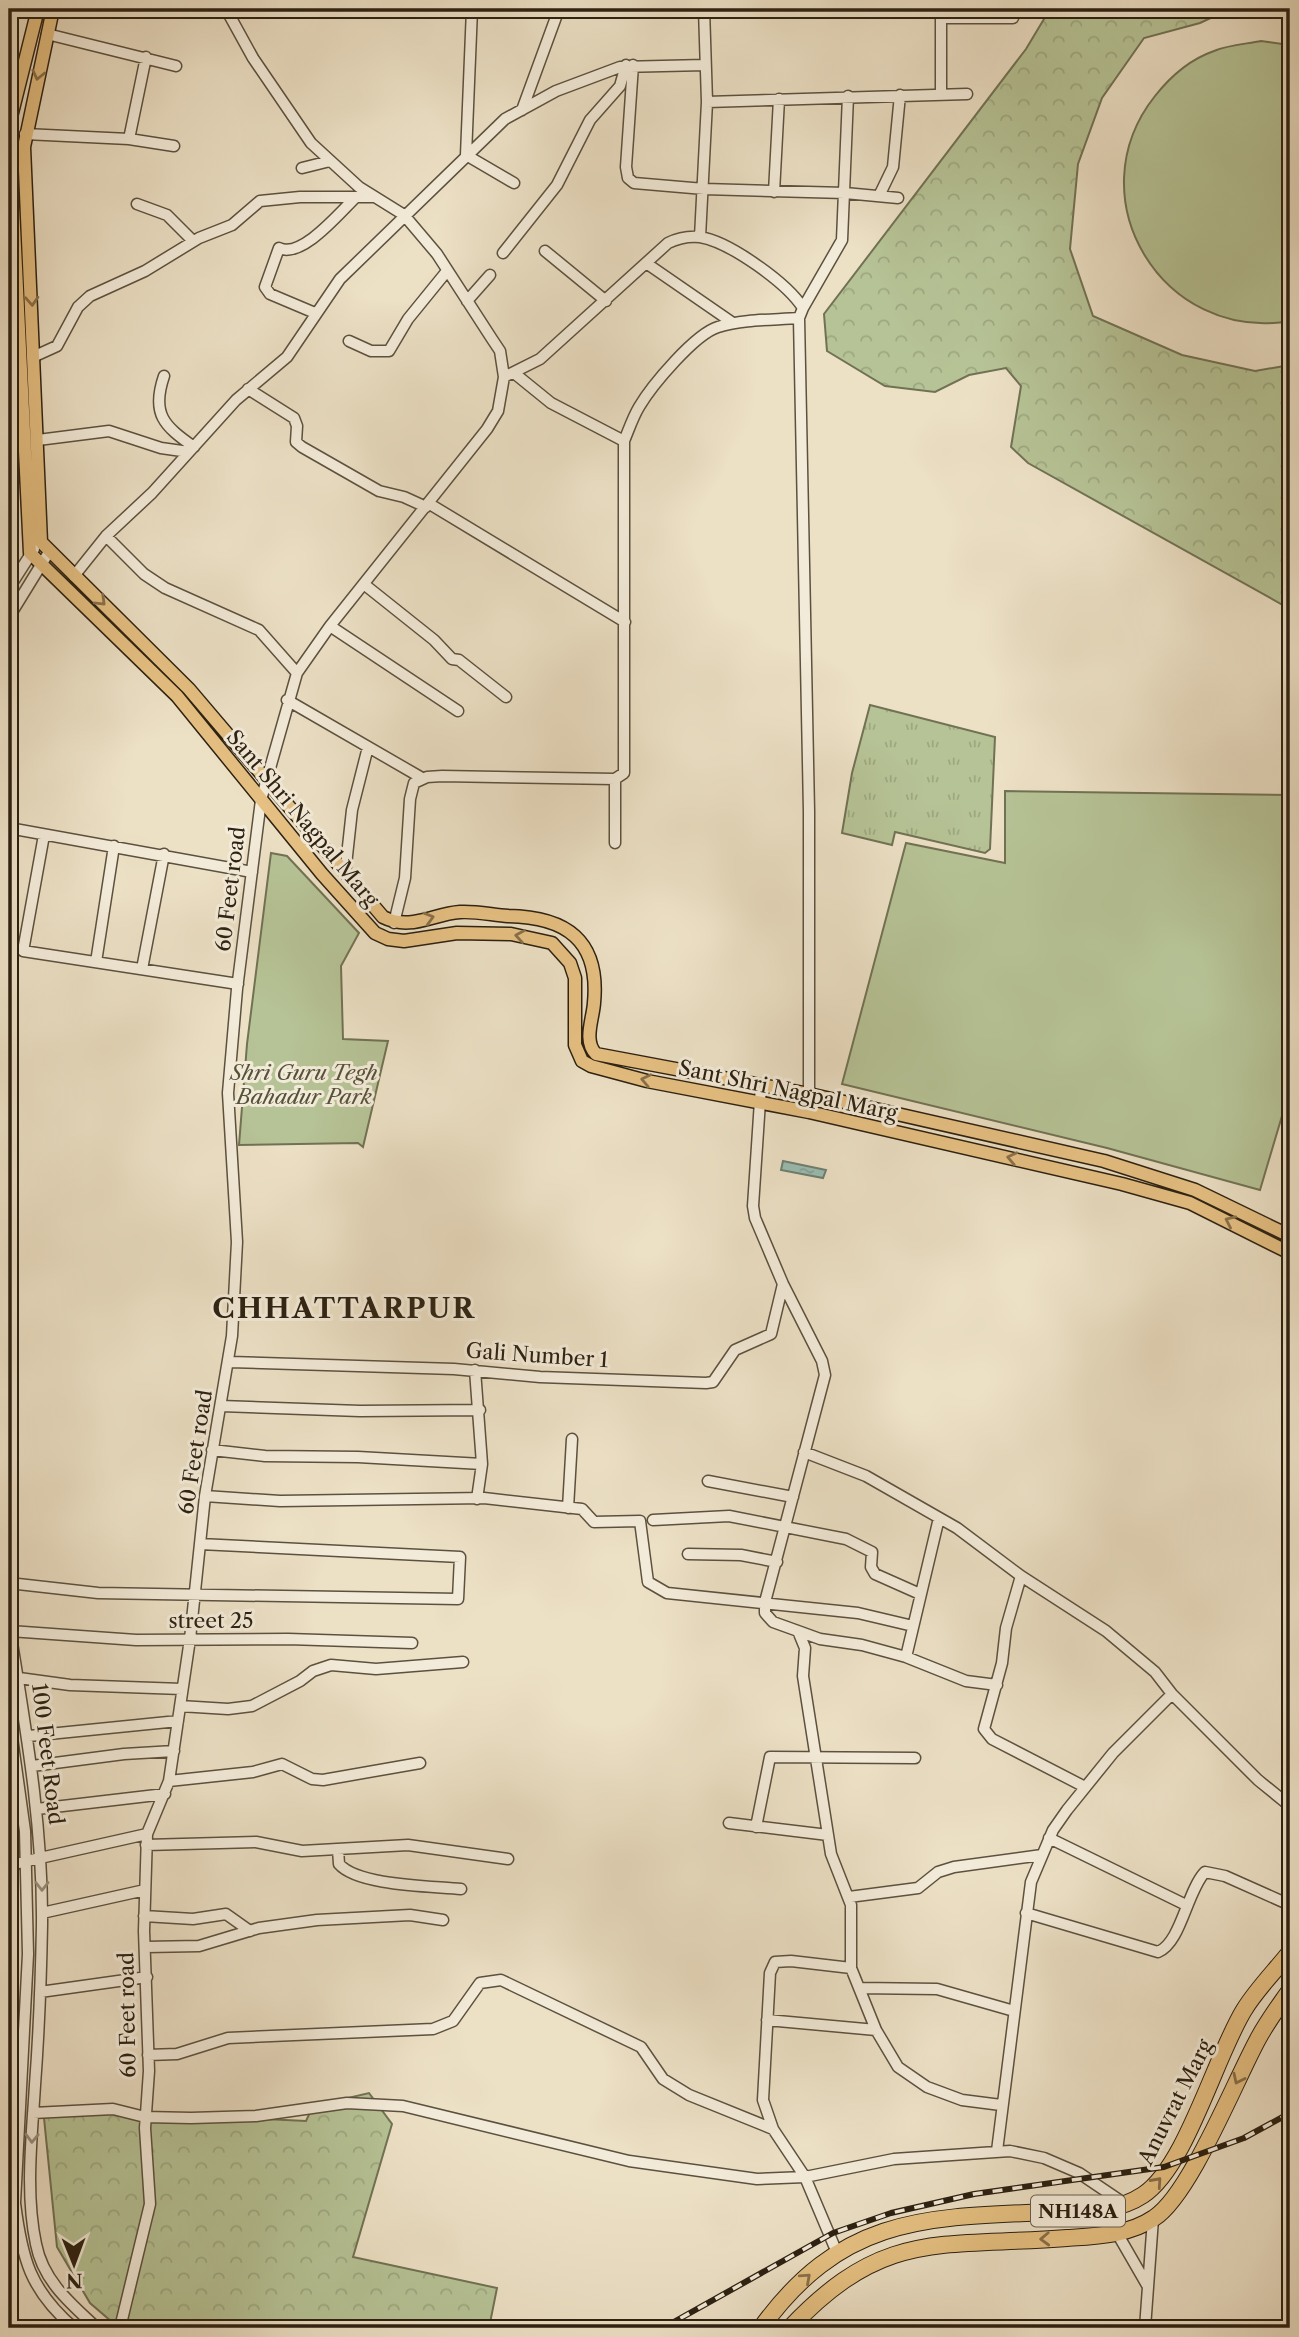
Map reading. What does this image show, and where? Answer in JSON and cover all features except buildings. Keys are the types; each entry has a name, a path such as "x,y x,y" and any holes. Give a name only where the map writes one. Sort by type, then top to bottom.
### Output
{"highway":[{"name":"Anuvrat Marg","path":"761,2328 780,2302 814,2270 873,2234 922,2220 1096,2211 1125,2204 1150,2190 1168,2169 1244,2010 1290,1952"},
{"name":"NH148A","path":"790,2328 833,2287 856,2270 891,2253 948,2244 1116,2233 1153,2219 1178,2194 1270,2019 1290,1990"}],"main road":[{"path":"30,553 9,125 38,9"},
{"path":"43,552 25,134 53,9"},
{"name":"Sant Shri Nagpal Marg","path":"43,552 177,696 261,800 375,933 388,939 404,941 457,933 511,934 552,943 570,963 575,978 575,1045 582,1061 646,1081 760,1103 1047,1166 1190,1203 1290,1253"},
{"name":"Sant Shri Nagpal Marg","path":"30,553 43,552 74,576 189,689 383,917 394,923 408,925 463,911 527,916 559,924 574,932 594,973 595,1000 589,1041 596,1054 809,1094 1104,1161 1195,1190 1290,1236"},
{"path":"1047,1166 1052,1150"},
{"path":"1270,2019 1290,2008"}],"street":[{"path":"226,9 281,102 311,144 359,187 404,215 447,271 500,351 509,375 551,403 624,441"},
{"path":"466,155 472,9"},
{"path":"522,110 559,9"},
{"path":"700,237 707,102 704,9"},
{"path":"941,94 941,13 1013,18"},
{"path":"47,34 176,65"},
{"path":"129,139 146,57"},
{"path":"630,65 628,178 645,186 774,192 845,192 898,198"},
{"path":"503,253 557,185 590,120 620,86 630,65"},
{"path":"74,576 106,537 248,389 287,357 340,279 505,119 568,86 630,65 705,65"},
{"path":"707,102 967,94"},
{"path":"879,196 893,167 900,95"},
{"path":"801,313 840,249 848,96"},
{"path":"774,192 779,99"},
{"path":"25,134 129,139 174,146"},
{"path":"466,155 514,183"},
{"path":"302,168 330,161"},
{"path":"315,313 270,294 265,287 279,248 288,251 301,248 356,197"},
{"path":"35,356 57,346 78,307 90,296 145,271 193,241 232,225 253,205 266,200 376,197"},
{"path":"137,204 167,215 193,241"},
{"path":"509,375 540,359 668,243 700,237 715,242 753,263 788,290 801,313 809,811 809,1094"},
{"path":"545,251 606,301"},
{"path":"646,264 733,323"},
{"path":"349,341 371,351 389,351 408,319 447,271"},
{"path":"467,301 490,275"},
{"path":"615,843 615,779 625,768 624,441 639,407 704,335 715,328 733,323 801,313"},
{"name":"60 Feet road","path":"120,2328 150,2204 146,2112 146,1839 169,1781 190,1639 205,1496 230,1362 237,1242 228,1093 237,984 261,800 287,700 297,673 330,626 487,429 498,411 509,375"},
{"path":"164,376 159,391 162,419 191,449"},
{"path":"248,389 294,418 298,444 379,491 427,505 625,622"},
{"path":"9,413 23,413"},
{"path":"38,440 109,431 161,448 191,449"},
{"path":"106,537 144,574 164,588 259,630 297,673"},
{"path":"9,617 43,552"},
{"path":"9,588 30,553"},
{"path":"365,585 434,640 452,659 459,660 506,697"},
{"path":"330,626 458,711"},
{"path":"287,700 422,778 615,779"},
{"path":"345,874 352,810 368,747"},
{"path":"394,923 405,878 411,787 422,778"},
{"path":"9,828 164,854 251,872"},
{"path":"44,835 23,951 237,984"},
{"path":"96,962 114,846"},
{"path":"142,970 164,854"},
{"path":"761,1086 753,1206 758,1230 824,1368 824,1382 765,1602 765,1612 769,1619 820,1639 862,1644 956,1677 997,1685"},
{"name":"Gali Number 1","path":"230,1362 475,1370 540,1377 713,1382 735,1350 771,1334 783,1284"},
{"path":"475,1370 482,1464 477,1499"},
{"path":"221,1406 360,1411 480,1410"},
{"path":"568,1508 572,1439"},
{"path":"212,1450 265,1457 358,1457 482,1464"},
{"path":"804,1452 866,1476 967,1534 1021,1576 1106,1631 1155,1672 1172,1694 1258,1780 1290,1806"},
{"path":"708,1481 793,1497"},
{"path":"205,1496 280,1501 477,1499 583,1509 594,1522 640,1521 648,1582 667,1593 858,1613 913,1626"},
{"path":"653,1520 729,1516 857,1542 872,1552 875,1574 920,1594"},
{"path":"905,1657 939,1518"},
{"path":"9,1583 98,1593 458,1599 460,1557 200,1544"},
{"path":"688,1554 741,1555 777,1562"},
{"path":"1021,1576 1006,1628 997,1685 985,1721 986,1735 1085,1787"},
{"name":"street 25","path":"9,1628 136,1640 412,1643"},
{"name":"100 Feet Road","path":"9,1628 29,1736 42,1857 40,1992 31,2208 36,2245 54,2287 97,2328"},
{"path":"799,1631 805,1648 803,1676 831,1854 849,1897 851,1968 876,2030 898,2067 916,2081 946,2096 1001,2105"},
{"path":"180,1706 228,1709 252,1706 290,1687 313,1671 331,1665 376,1669 463,1662"},
{"path":"19,1678 77,1686 181,1689"},
{"path":"997,2151 1031,1882 1049,1838 1085,1787 1130,1735 1172,1694"},
{"name":"100 Feet Road","path":"9,1716 14,1790 26,1861 27,1954 15,2203 20,2242 29,2274 41,2294 75,2328"},
{"path":"29,1736 178,1721"},
{"path":"32,1766 124,1754 174,1751"},
{"path":"756,1827 770,1757 915,1758"},
{"path":"169,1781 253,1772 282,1764 312,1779 323,1780 420,1763"},
{"path":"37,1809 165,1794"},
{"path":"729,1823 828,1835"},
{"path":"1049,1838 1186,1905"},
{"path":"9,1865 146,1839 256,1842 302,1851 408,1845 508,1859"},
{"path":"338,1849 339,1864 355,1874 385,1881 461,1889"},
{"path":"849,1897 918,1888 938,1872 954,1867 1042,1855"},
{"path":"1027,1913 1158,1952 1170,1943 1186,1905 1205,1872 1213,1871 1290,1905"},
{"path":"42,1913 145,1891"},
{"path":"144,1916 193,1919 226,1914 250,1931"},
{"path":"146,1947 199,1946 276,1925 363,1916 410,1915 443,1920"},
{"path":"838,2255 805,2177 773,2129 765,2111 762,2087 770,1973 775,1962 791,1961 851,1968"},
{"path":"40,1992 147,1977"},
{"path":"148,2055 177,2054 218,2039 433,2029 453,2021 480,1983 500,1980 641,2047 663,2079 689,2095 773,2129"},
{"path":"859,1989 937,1989 1014,2011"},
{"path":"767,2020 876,2030"},
{"path":"33,2113 113,2109 256,2116 347,2103 403,2106 629,2161 757,2179 805,2177 894,2159 997,2151 1022,2153 1079,2173 1125,2204"},
{"path":"1145,2328 1153,2219"},
{"path":"1116,2233 1149,2288"}],"green space":[{"path":"1050,9 1230,9 1200,23 1144,38 1102,98 1078,164 1070,249 1093,316 1182,355 1255,371 1290,365 1290,609 1028,463 1011,447 1021,386 1006,368 969,375 935,392 885,386 827,351 824,314 1026,49"},
{"path":"1261,41 1290,45 1290,321 1244,322 1204,309 1170,286 1144,255 1129,218 1124,177 1132,136 1155,96 1167,82 1205,54 1225,47"},
{"path":"870,705 995,737 990,849 985,853 895,832 892,845 842,833 852,773"},
{"path":"1005,791 1290,795 1290,1089 1260,1190 1107,1148 842,1084 906,843 1005,863"},
{"name":"Shri Guru Tegh Bahadur Park","path":"271,853 287,856 359,933 341,966 343,1039 388,1041 363,1147 358,1143 239,1145 247,1044"},
{"path":"369,2093 392,2124 353,2257 497,2288 489,2328 119,2328 90,2303 57,2247 43,2108 306,2121 313,2106"}],"water":[{"path":"783,1161 826,1170 823,1178 781,1170"}],"railway":[{"path":"663,2328 833,2233 891,2213 974,2194 1164,2167 1244,2138 1290,2113"}],"district":[{"name":"CHHATTARPUR","path":"344,1308"}]}
